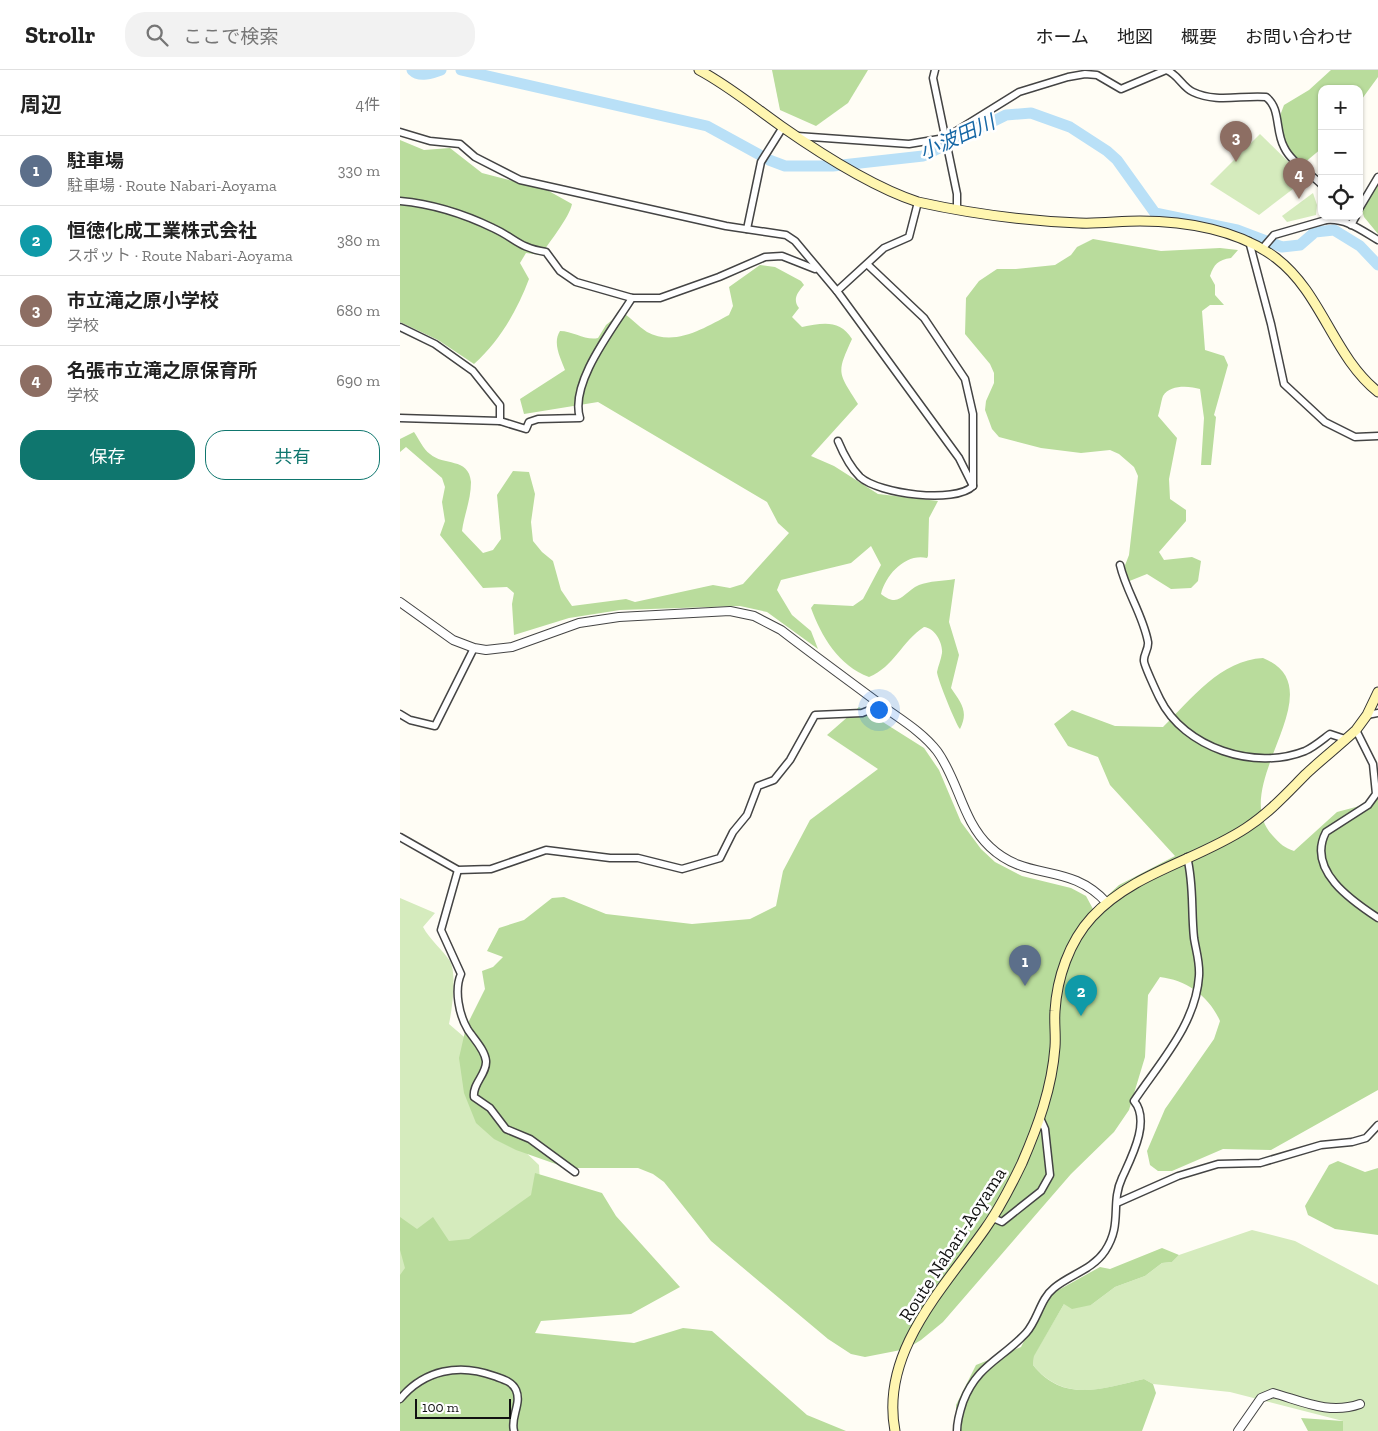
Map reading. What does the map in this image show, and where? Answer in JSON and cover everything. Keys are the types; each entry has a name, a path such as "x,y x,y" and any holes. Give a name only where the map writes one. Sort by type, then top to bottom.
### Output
{"main road":[{"path":"699,70 724,83 783,127 849,170 902,197 918,202 957,209 1080,223 1141,221 1172,223 1223,233 1249,241 1263,248 1287,267 1301,282 1350,365 1364,381 1378,392"},
{"name":"Route Nabari-Aoyama","path":"895,1431 892,1405 895,1375 906,1346 928,1307 993,1218 1008,1193 1041,1120 1055,1048 1054,1012 1060,976 1075,942 1090,919 1107,903 1136,883 1244,829 1266,814 1356,730 1367,716 1378,692"}],"street":[{"path":"935,70 933,78 957,194 957,209"},
{"path":"797,136 909,144 945,140 1019,92 1041,84 1085,74 1097,75 1121,89 1166,70 1172,72 1193,92 1209,98 1266,97 1274,104 1283,146 1288,154 1318,181"},
{"path":"747,229 761,162 783,127"},
{"path":"400,132 430,141 460,144 475,157 520,180 726,226 786,235 795,241 817,270 838,291 959,458 973,486"},
{"path":"1363,202 1378,177"},
{"path":"400,201 424,203 495,228 528,249 546,252 560,270 576,282 632,298 660,298 719,277 764,257 782,256 817,270"},
{"path":"838,291 884,248 909,237 918,202"},
{"path":"1263,248 1270,238 1320,220"},
{"path":"1340,220 1378,240"},
{"path":"1351,225 1354,220"},
{"path":"1249,241 1284,384 1325,422 1355,436 1378,436"},
{"path":"838,440 846,458 859,476 870,483 904,494 928,495 968,492 973,486 973,414 965,379 924,318 868,265"},
{"path":"400,418 500,421 526,429 529,422 538,419 580,418 577,411 579,395 589,367 632,298"},
{"path":"400,327 434,344 473,371 500,405 500,421"},
{"path":"1120,565 1124,585 1135,600 1148,644 1144,662 1161,701 1188,733 1205,744 1242,757 1273,757 1303,752 1330,734 1346,739"},
{"path":"400,602 453,640 474,648 503,649 568,626 606,618 714,611 737,612 754,616 774,626 921,735 938,753 951,775 971,823 990,847 1010,861 1027,869 1075,878 1097,891 1107,903"},
{"path":"400,714 410,720 435,726 474,648"},
{"path":"400,837 458,870 491,869 546,850 610,858 638,858 682,869 720,858 733,832 747,815 758,786 774,780 785,766 814,715 862,713 882,705"},
{"path":"1367,716 1378,713"},
{"path":"1356,730 1373,764 1376,794 1368,805 1326,832 1322,849 1325,867 1336,886 1351,900 1378,918"},
{"path":"957,1431 962,1404 968,1389 978,1374 1026,1334 1052,1290 1083,1272 1104,1253 1112,1240 1116,1227 1118,1190 1132,1159 1141,1119 1139,1106 1134,1101 1174,1046 1197,990 1199,958 1194,938 1193,888 1187,857"},
{"path":"458,870 444,918 443,934 448,941 461,974 456,987 466,1026 485,1057 486,1064 473,1091 474,1097 494,1112 506,1129 530,1139 575,1172"},
{"path":"993,1218 1002,1222 1028,1203 1041,1191 1050,1175 1045,1129 1041,1120"},
{"path":"1117,1204 1178,1176 1218,1164 1260,1163 1321,1145 1352,1142 1366,1138 1378,1125"},
{"path":"400,1399 414,1385 440,1372 464,1369 491,1375 510,1382 516,1390 518,1398 513,1419 514,1431"},
{"path":"1238,1431 1261,1398 1273,1393 1316,1407 1338,1409 1360,1404"}],"green space":[{"path":"772,70 868,70 848,103 816,126 780,110"},
{"path":"1331,70 1378,70 1378,77 1363,98 1363,85 1318,85 1318,151 1303,164 1287,152 1279,123 1284,105 1309,90"},
{"path":"1260,134 1306,179 1259,215 1210,184"},
{"path":"400,140 424,150 450,148 482,173 547,190 572,204 563,223 541,255 526,253 520,263 529,279 519,303 499,336 474,364 438,340 400,322"},
{"path":"1378,180 1378,234 1364,217 1363,204"},
{"path":"1313,193 1317,205 1316,215 1287,222 1282,216"},
{"path":"1093,239 1161,251 1220,248 1238,250 1231,258 1217,263 1210,276 1215,285 1215,295 1224,305 1210,305 1202,311 1205,350 1224,356 1228,365 1214,415 1216,417 1211,465 1201,465 1204,418 1200,389 1186,387 1170,389 1163,396 1158,416 1177,438 1169,479 1170,499 1186,510 1186,521 1159,552 1164,560 1192,557 1201,561 1198,581 1191,588 1171,589 1147,574 1127,582 1122,573 1129,555 1138,476 1134,467 1119,454 1110,450 1081,453 1041,448 999,437 992,429 985,410 986,401 994,383 994,373 990,364 965,334 966,298 979,281 997,269 1055,265 1071,255 1077,247"},
{"path":"760,265 775,267 801,281 804,285 796,299 799,308 792,317 802,327 817,324 836,325 842,328 852,339 843,359 842,373 846,385 858,404 811,456 834,466 878,494 938,501 929,518 927,558 919,557 912,559 898,567 887,579 881,594 887,598 897,600 919,585 955,579 949,622 959,655 951,688 963,707 964,717 960,729 951,712 938,676 937,672 942,649 940,641 932,630 924,627 910,639 885,667 869,677 858,672 840,658 832,649 815,619 811,608 814,604 853,606 863,599 881,565 871,546 851,563 781,580 777,590 792,615 811,631 818,649 767,612 740,606 620,610 569,618 514,635 512,604 514,593 507,587 483,588 440,535 445,521 442,502 445,487 442,478 406,447 400,452 400,439 414,432 423,447 435,458 461,465 466,469 471,482 471,489 462,531 483,553 493,550 501,539 497,495 513,471 529,472 535,494 531,522 533,541 553,561 561,590 572,606 626,599 635,602 713,585 730,588 743,584 789,533 778,523 767,502 598,402 524,414 520,399 565,370 557,346 560,331 593,339 598,338 606,325 622,312 647,332 658,336 668,338 689,334 729,315 733,306 729,287"},
{"path":"1263,658 1283,672 1290,692 1287,715 1262,791 1262,815 1273,836 1288,849 1294,851 1337,812 1371,803 1378,797 1378,1090 1271,1150 1223,1149 1172,1171 1158,1171 1150,1165 1147,1151 1165,1109 1214,1039 1220,1021 1210,1004 1196,991 1179,982 1160,977 1148,995 1145,1057 1129,1110 1114,1132 1071,1174 943,1322 921,1340 906,1349 865,1357 851,1354 828,1339 711,1241 664,1182 653,1174 638,1168 567,1168 516,1150 494,1139 476,1123 464,1093 459,1058 466,1027 485,989 482,971 493,967 503,957 487,951 499,928 524,920 552,898 564,897 606,914 692,924 750,919 776,906 783,871 810,820 878,769 827,735 859,707 924,748 939,770 961,822 981,849 995,862 1022,876 1071,888 1086,896 1093,909 1119,885 1175,856 1110,785 1098,757 1068,746 1054,724 1072,710 1115,726 1163,727 1196,693 1220,673 1248,660"},
{"path":"400,898 435,913 423,927 450,961 452,967 453,992 449,1024 470,1042 518,1145 539,1165 540,1183 532,1204 400,1286"},
{"path":"1338,1161 1365,1172 1378,1168 1378,1235 1335,1229 1308,1215 1305,1206 1329,1165"},
{"path":"535,1173 602,1193 616,1216 680,1287 631,1314 541,1321 535,1333 634,1343 683,1328 712,1331 807,1415 846,1431 400,1431 400,1275 405,1268 400,1250 400,1217 417,1229 433,1217 449,1241 469,1239 531,1195"},
{"path":"1252,1230 1295,1241 1378,1285 1378,1431 1343,1431 1343,1421 1230,1392 1153,1384 1144,1379 1099,1389 1071,1389 1058,1385 1045,1377 1033,1365 1034,1355 1064,1304 1091,1305 1115,1287 1145,1276 1162,1263 1172,1262 1179,1255"},
{"path":"1162,1248 1179,1255 1172,1262 1162,1263 1145,1276 1115,1287 1091,1305 1072,1309 1064,1304 1034,1356 1033,1365 1045,1377 1058,1385 1071,1389 1099,1389 1144,1379 1153,1384 1156,1393 1142,1431 956,1431 956,1405 976,1365 1021,1347 1046,1297 1100,1267 1110,1269"},
{"path":"1301,1418 1343,1421 1343,1431 1308,1431"}],"waterway":[{"name":"小波田川","path":"412,70 418,74 441,70"},
{"name":"小波田川","path":"461,70 707,126 769,160 785,166 833,166 923,156 1006,115 1031,113 1070,127 1107,151 1117,160 1155,213 1237,230 1282,247 1300,245 1315,232 1334,230 1360,246 1378,265"}],"place":[{"name":"市立滝之原小学校","path":"1236,162"},
{"name":"名張市立滝之原保育所","path":"1299,199"},
{"name":"駐車場","path":"1025,986"},
{"name":"恒徳化成工業株式会社","path":"1081,1016"}]}
